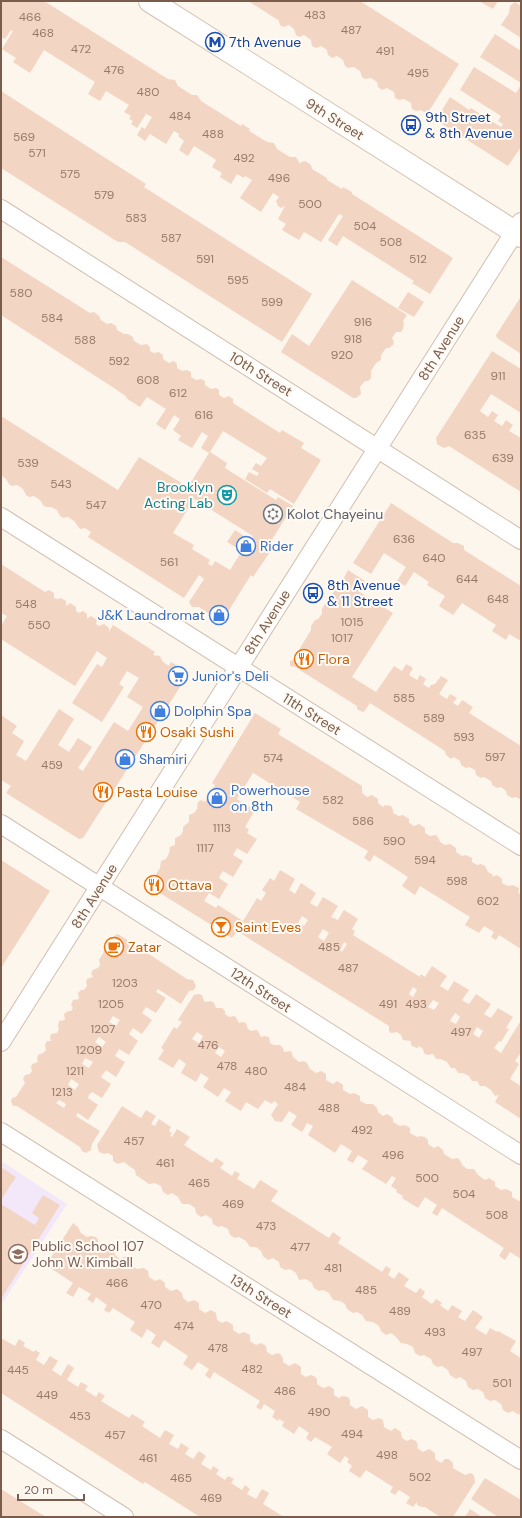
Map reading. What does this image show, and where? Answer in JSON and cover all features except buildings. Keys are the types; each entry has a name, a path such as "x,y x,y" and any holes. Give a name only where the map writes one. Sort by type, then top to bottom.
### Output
{"street":[{"name":"9th Street","path":"150,1 519,230"},
{"name":"10th Street","path":"1,209 521,540"},
{"name":"8th Avenue","path":"1,1042 377,448 519,230"},
{"name":"11th Street","path":"1,517 521,846"},
{"name":"12th Street","path":"1,824 521,1155"},
{"name":"13th Street","path":"1,1132 521,1460"},
{"path":"1,1439 124,1517"}],"shaded area":[{"name":"Public School 107 John W. Kimball","path":"1,1161 67,1204 1,1305"}],"place":[{"name":"7th Avenue","path":"215,42"},
{"name":"9th Street & 8th Avenue","path":"411,125"},
{"name":"Brooklyn Acting Lab","path":"227,495"},
{"name":"Kolot Chayeinu","path":"273,514"},
{"name":"Rider","path":"246,546"},
{"name":"8th Avenue & 11 Street","path":"313,593"},
{"name":"J&K Laundromat","path":"219,615"},
{"name":"Flora","path":"304,659"},
{"name":"Junior's Deli","path":"178,676"},
{"name":"Dolphin Spa","path":"160,711"},
{"name":"Osaki Sushi","path":"146,732"},
{"name":"Shamiri","path":"125,759"},
{"name":"Pasta Louise","path":"103,792"},
{"name":"Powerhouse on 8th","path":"217,798"},
{"name":"Ottava","path":"154,885"},
{"name":"Saint Eves","path":"221,927"},
{"name":"Zatar","path":"114,947"},
{"name":"Public School 107 John W. Kimball","path":"18,1254"}]}
